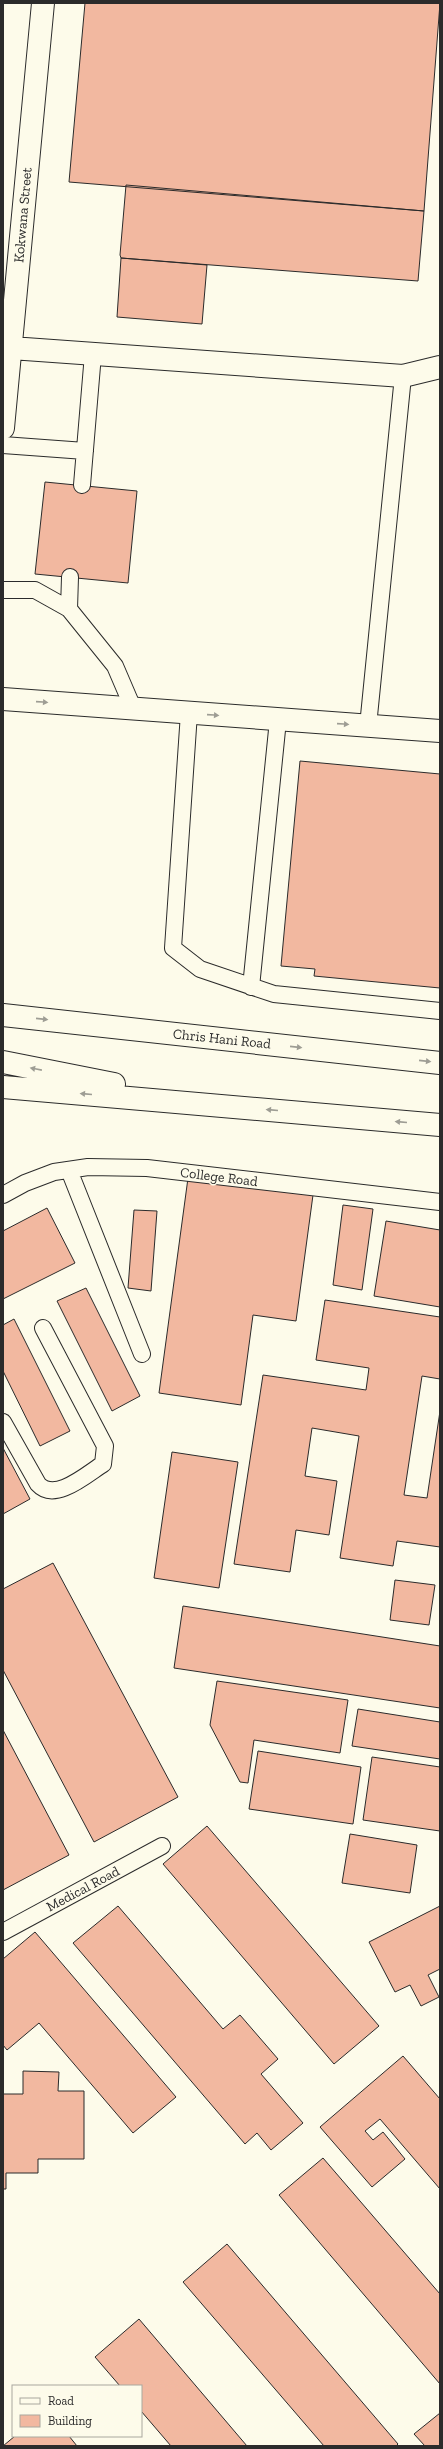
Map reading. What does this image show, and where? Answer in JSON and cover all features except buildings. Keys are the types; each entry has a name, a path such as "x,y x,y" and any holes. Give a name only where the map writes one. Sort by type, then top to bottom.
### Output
{"street":[{"name":"Kokwana Street","path":"3,427 43,3"},
{"path":"11,348 403,376 440,367"},
{"path":"3,699 440,731"},
{"name":"Chris Hani Road","path":"3,1015 440,1063"},
{"path":"3,1062 225,1105"},
{"path":"3,1087 225,1105 440,1125"}],"lane":[{"path":"82,485 94,354"},
{"path":"368,726 403,376"},
{"path":"3,445 85,451"},
{"path":"69,609 70,577"},
{"path":"3,590 35,590 69,609 115,666 133,708"},
{"path":"189,713 173,948 200,969 274,994 440,1011"},
{"path":"251,987 278,720"},
{"name":"College Road","path":"3,1196 25,1183 54,1172 88,1167 147,1168 440,1202"},
{"path":"69,1170 142,1354"},
{"path":"3,1422 38,1484 47,1490 62,1489 103,1464 105,1446 43,1328"},
{"name":"Medical Road","path":"3,1932 162,1846"}]}
